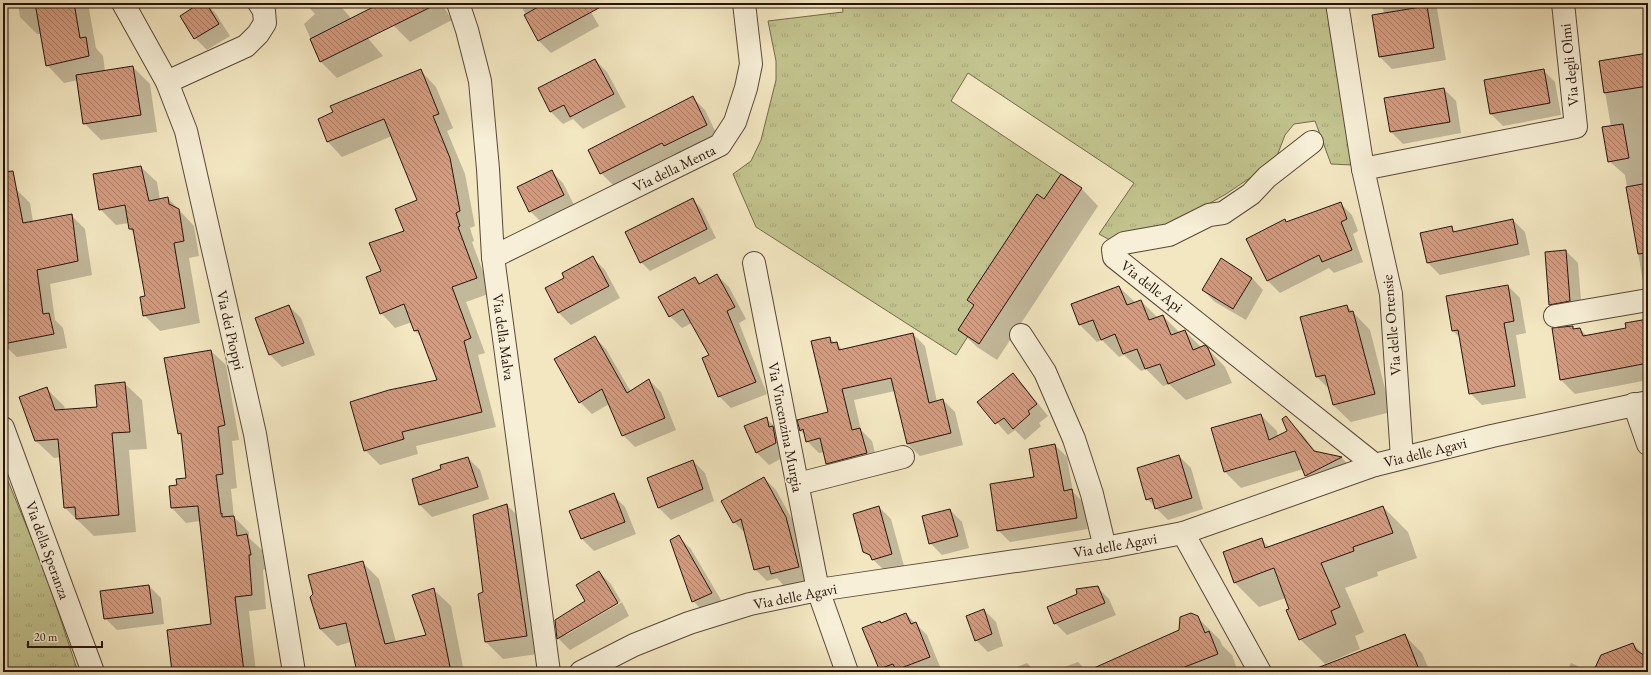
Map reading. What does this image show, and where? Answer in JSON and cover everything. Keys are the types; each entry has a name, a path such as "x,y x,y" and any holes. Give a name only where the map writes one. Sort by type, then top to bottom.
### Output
{"street":[{"name":"Via dei Pioppi","path":"123,3 167,82 186,131 255,434 294,672"},
{"path":"167,82 246,46 258,34 265,23 264,11 260,3"},
{"name":"Via della Malva","path":"458,3 467,30 480,81 488,169 493,257 549,672"},
{"name":"Via della Menta","path":"493,257 720,145 735,122 746,88 751,64 744,3"},
{"name":"Via delle Ortensie","path":"1337,3 1363,169 1390,294 1402,458"},
{"name":"Via degli Olmi","path":"1363,169 1576,127 1563,3"},
{"name":"Via delle Api","path":"1312,142 1267,176 1251,194 1223,213 1209,215 1169,235 1124,243 1113,250 1114,257 1375,465"},
{"name":"Via Vincenzina Murgia","path":"754,263 818,590 847,672"},
{"path":"1555,316 1648,300"},
{"path":"1021,335 1045,372 1074,439 1092,494 1105,548"},
{"path":"1641,403 1648,444"},
{"name":"Via delle Agavi","path":"581,672 634,645 689,623 750,604 818,590 1105,548 1183,533 1375,465 1508,432 1641,403"},
{"name":"Via della Speranza","path":"3,428 93,672"},
{"path":"798,484 903,457"},
{"path":"1183,533 1260,672"}],"green space":[{"path":"842,3 1328,3 1352,165 1331,164 1315,121 1294,124 1285,135 1275,161 1226,194 1128,250 1099,234 1134,183 968,73 951,101 1068,179 956,355 756,227 733,174 751,161 761,140 776,80 776,61 768,21 843,12"},
{"path":"3,469 43,566 78,672 3,672"}],"building":[{"path":"35,3 74,3 80,38 86,37 89,56 46,66"},
{"path":"200,3 206,3 219,24 194,39 180,16"},
{"path":"381,3 439,3 320,62 310,39"},
{"path":"545,3 608,3 538,41 524,15"},
{"path":"1427,6 1434,48 1379,57 1372,15"},
{"path":"1648,53 1648,86 1604,93 1599,61"},
{"path":"595,59 614,94 570,117 564,105 550,112 538,88"},
{"path":"133,66 141,115 83,124 76,75"},
{"path":"421,69 439,114 433,116 450,158 460,211 456,213 460,226 458,227 477,278 452,287 471,338 464,341 482,412 402,432 404,439 364,451 350,402 389,390 437,380 418,330 414,331 404,304 380,314 366,277 381,271 369,243 404,231 395,209 417,200 384,119 327,142 318,119 333,112 330,106"},
{"path":"1544,69 1550,103 1490,114 1484,80"},
{"path":"1444,88 1450,122 1390,132 1384,98"},
{"path":"693,96 707,125 664,146 662,143 600,174 588,150"},
{"path":"1623,124 1629,158 1608,162 1602,127"},
{"path":"141,166 149,201 168,197 169,204 179,209 184,241 174,243 185,308 143,316 140,297 145,296 133,229 129,229 125,205 99,210 93,174"},
{"path":"552,170 564,195 529,212 517,187"},
{"path":"13,171 23,223 72,214 78,261 37,270 43,314 49,313 54,334 3,344 3,172"},
{"path":"1061,174 1082,188 979,344 958,330 974,305 967,300 1037,194 1044,199"},
{"path":"1648,183 1648,253 1638,254 1626,187"},
{"path":"693,198 707,229 640,263 625,232"},
{"path":"1341,202 1347,219 1341,222 1352,250 1322,262 1319,255 1267,281 1246,239 1285,219 1286,222"},
{"path":"1513,219 1518,244 1427,263 1420,233 1452,226 1453,232"},
{"path":"1566,250 1570,301 1549,305 1545,252"},
{"path":"593,256 609,286 558,313 545,288 564,278 562,273"},
{"path":"1221,258 1252,278 1233,309 1202,290"},
{"path":"717,274 735,307 727,311 756,382 718,397 702,358 709,355 683,309 669,317 658,297 695,277 699,284"},
{"path":"1508,285 1514,321 1504,323 1515,386 1469,394 1458,330 1452,331 1446,296"},
{"path":"1119,286 1127,305 1141,300 1149,320 1163,315 1171,335 1185,330 1193,350 1205,345 1208,348 1215,365 1168,384 1160,364 1145,369 1137,349 1123,354 1115,334 1101,340 1093,320 1079,325 1071,304"},
{"path":"289,305 304,343 269,355 255,318"},
{"path":"1347,305 1349,312 1353,311 1375,394 1333,405 1325,375 1316,377 1300,317"},
{"path":"1648,319 1648,363 1560,380 1552,328 1573,326 1573,329 1580,328 1583,336 1626,328 1625,323"},
{"path":"913,333 929,403 943,399 951,433 907,444 891,378 842,389 852,430 860,428 867,453 826,464 820,438 806,442 803,429 800,431 797,420 828,412 811,341 830,337 831,343 837,342 839,350"},
{"path":"595,336 627,393 649,379 665,418 622,436 602,389 579,403 554,359"},
{"path":"211,350 225,425 218,427 223,474 216,475 221,514 222,513 222,517 234,516 237,536 247,534 251,555 249,555 252,595 235,597 244,672 172,672 167,630 211,624 198,506 171,508 169,486 177,485 176,479 186,478 181,433 178,434 164,358"},
{"path":"1013,373 1037,404 1028,411 1030,414 1013,429 1004,418 995,424 977,402"},
{"path":"125,382 130,432 112,433 119,515 76,519 75,507 64,508 58,439 35,441 19,397 47,387 55,410 97,407 95,385"},
{"path":"1261,414 1269,440 1287,431 1282,419 1286,416 1314,451 1342,457 1305,476 1295,451 1224,472 1211,428"},
{"path":"767,417 769,427 773,426 776,443 756,453 744,426"},
{"path":"1055,444 1064,491 1072,489 1077,518 997,531 990,484 1034,477 1029,449"},
{"path":"1179,455 1192,498 1155,509 1152,498 1146,500 1137,468"},
{"path":"468,457 478,487 419,505 412,479 441,469 440,465"},
{"path":"693,460 703,489 658,508 647,478"},
{"path":"764,477 786,517 799,567 771,574 769,566 754,570 741,519 733,523 721,501"},
{"path":"614,493 625,522 581,539 569,511"},
{"path":"507,504 527,636 485,642 478,594 483,592 473,515"},
{"path":"879,506 892,554 872,560 870,555 863,552 853,514"},
{"path":"1383,506 1393,533 1353,547 1354,551 1321,563 1340,607 1331,611 1336,624 1299,640 1286,610 1289,609 1274,568 1234,583 1223,552 1262,538 1265,548"},
{"path":"950,509 958,536 929,544 922,516"},
{"path":"679,535 712,593 692,602 670,540"},
{"path":"363,561 385,644 426,635 412,595 434,588 451,672 357,672 346,623 320,629 310,597 313,594 308,575"},
{"path":"599,571 618,603 557,639 555,620 585,601 576,585"},
{"path":"149,585 153,613 104,619 100,591"},
{"path":"1098,586 1105,603 1054,624 1047,607 1077,594 1076,589"},
{"path":"984,609 992,634 975,641 966,616"},
{"path":"906,613 911,624 916,622 930,657 896,670 893,664 879,669 862,628 880,621 881,623"},
{"path":"1191,613 1198,616 1205,633 1209,631 1218,654 1172,672 1085,672 1179,630 1180,617"},
{"path":"1405,634 1420,672 1312,672 1312,670"},
{"path":"1633,643 1636,650 1648,658 1648,663 1644,672 1593,672 1601,655"}]}
